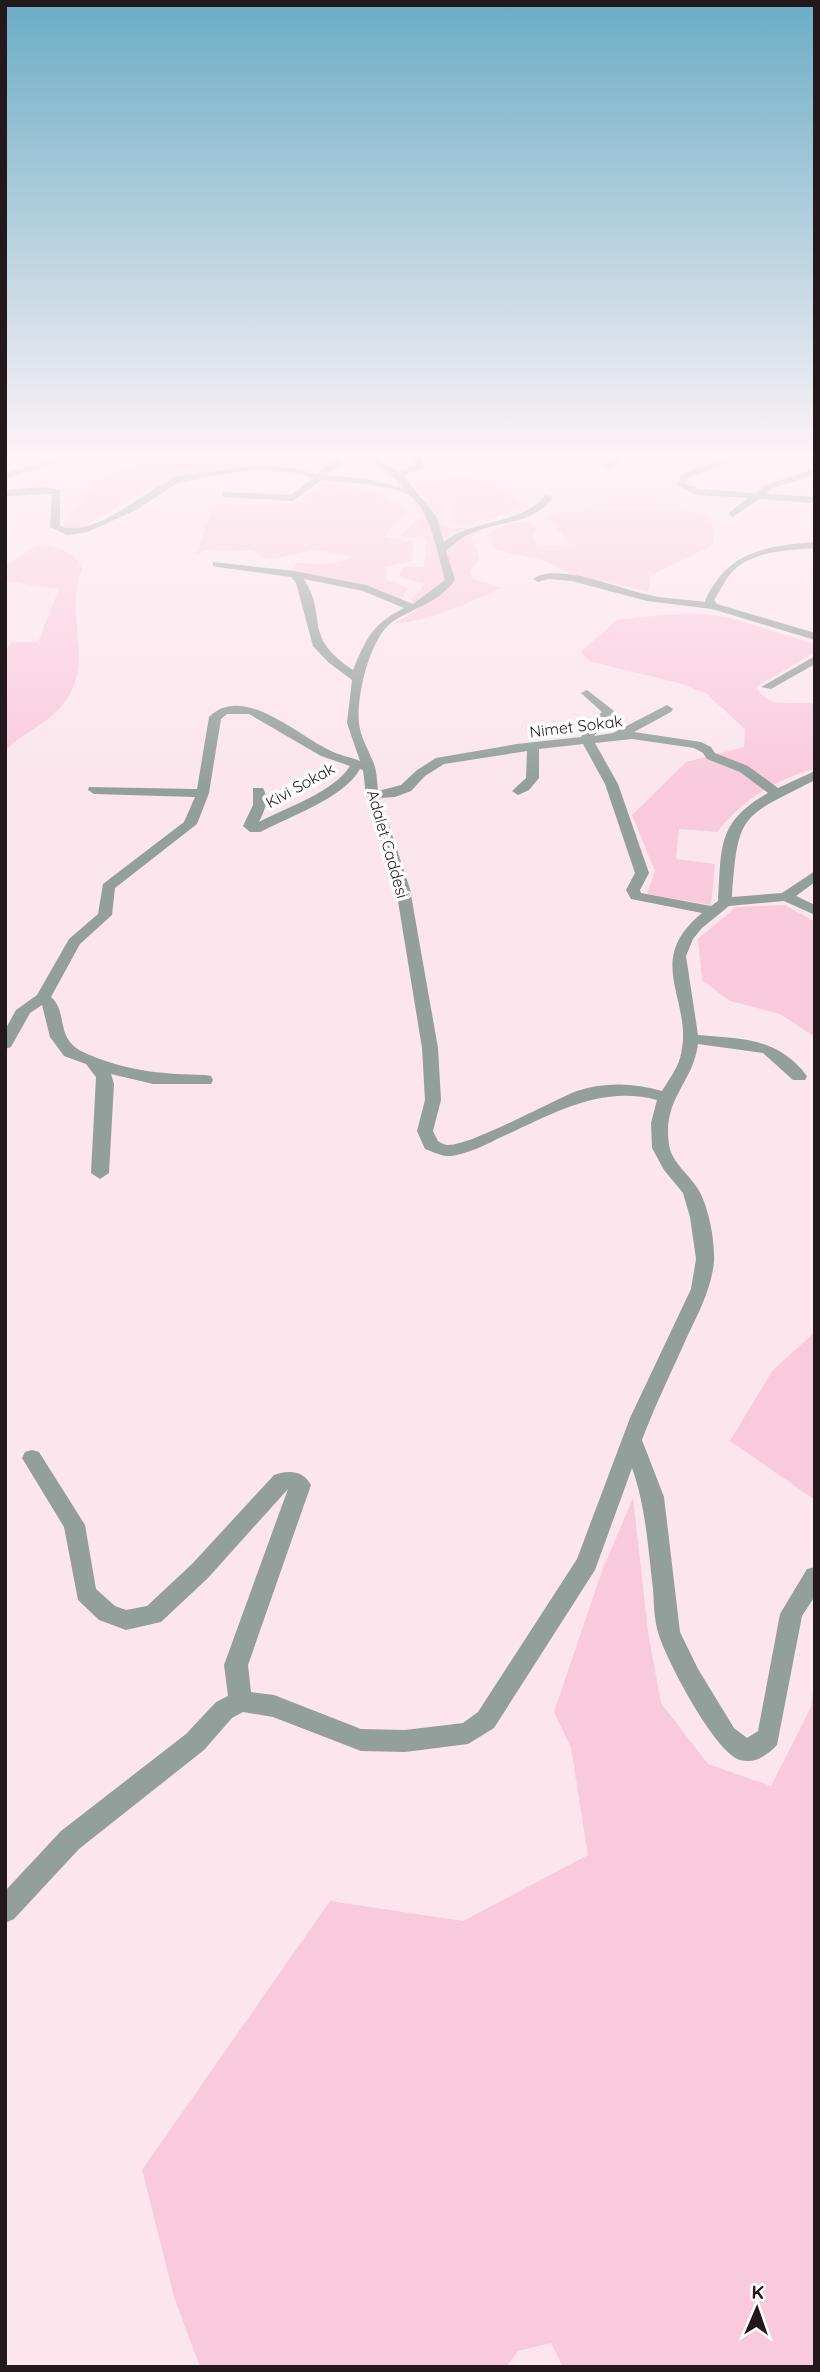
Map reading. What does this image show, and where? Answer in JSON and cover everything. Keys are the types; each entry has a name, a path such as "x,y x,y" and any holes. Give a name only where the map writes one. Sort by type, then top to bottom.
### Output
{"street":[{"path":"217,564 366,588 402,605 415,607"},
{"name":"Adalet Caddesi","path":"444,564 450,580 446,586 379,628 357,677 353,723 363,766 402,889 430,1048 433,1100 425,1131 431,1146 449,1151 480,1141 583,1095 615,1089 640,1090 666,1097"},
{"path":"713,606 709,600 737,564"},
{"path":"295,575 304,586 318,645 333,661 357,677"},
{"path":"538,579 548,576 572,578 647,598 713,606 815,637"},
{"path":"767,687 815,659"},
{"path":"587,693 608,711 587,733 587,741 596,749 642,873 633,890 636,896 720,906 786,897 815,875"},
{"path":"618,735 667,709"},
{"path":"5,1044 24,1010 43,998 74,942 105,915 108,887 190,824 203,793 215,717 224,711 251,710 326,753 363,766"},
{"name":"Nimet Sokak","path":"372,795 395,793 406,788 421,773 440,761 632,734 697,745 707,750 711,756 744,769 768,788 780,793"},
{"path":"518,791 530,785 535,777 533,747"},
{"name":"Kivi Sokak","path":"258,791 261,796 257,814 250,826 255,829 330,792 363,766"},
{"path":"5,1910 70,1840 195,1742 223,1710 241,1701 274,1706 361,1740 405,1741 468,1733 486,1720 587,1563 632,1440 700,1289 705,1259 699,1217 691,1191 670,1166 662,1148 659,1123 666,1097 688,1060 691,1038 679,956 690,930 720,906 735,826 759,805 815,775"},
{"path":"94,790 203,793"},
{"path":"786,897 815,911"},
{"path":"43,998 51,1005 58,1037 70,1053 126,1074 153,1079 205,1080"},
{"path":"691,1038 768,1049 799,1076"},
{"path":"92,1062 104,1076 106,1084 100,1173"},
{"path":"632,1440 653,1497 669,1632 726,1736 743,1750 756,1749 769,1737 791,1614 815,1576"},
{"path":"32,1458 74,1525 86,1593 107,1613 126,1620 153,1615 200,1571 281,1481 293,1480 300,1485 236,1665 241,1701"}],"shaded area":[{"path":"9,564 80,564 82,568 77,585 79,652 75,684 61,707 5,751 5,651 12,642 38,642 59,589 5,581 5,566"},
{"path":"295,564 399,564 385,567 387,580 409,588 398,603 343,580 292,572"},
{"path":"424,564 476,564 470,571 472,578 502,588 436,615 393,624 417,610 411,600 425,584 399,577 403,567 424,567"},
{"path":"550,564 675,564 651,575 648,591 573,575"},
{"path":"702,614 727,617 815,644 815,652 756,687 761,694 775,702 815,704 815,769 787,778 760,793 748,801 717,832 679,829 676,859 715,864 711,905 647,894 655,871 632,815 686,762 744,747 745,729 706,693 679,683 589,661 581,652 617,620"},
{"path":"785,905 815,922 815,1037 780,1014 730,1001 702,980 698,939 736,907"},
{"path":"815,1332 815,1500 730,1441 772,1371"},
{"path":"633,1498 648,1632 661,1703 708,1764 771,1786 811,1707 815,1676 815,2367 563,2367 551,2343 518,2351 506,2367 200,2367 174,2297 142,2170 330,1901 463,1921 588,1855 571,1748 554,1712 602,1571"}]}
